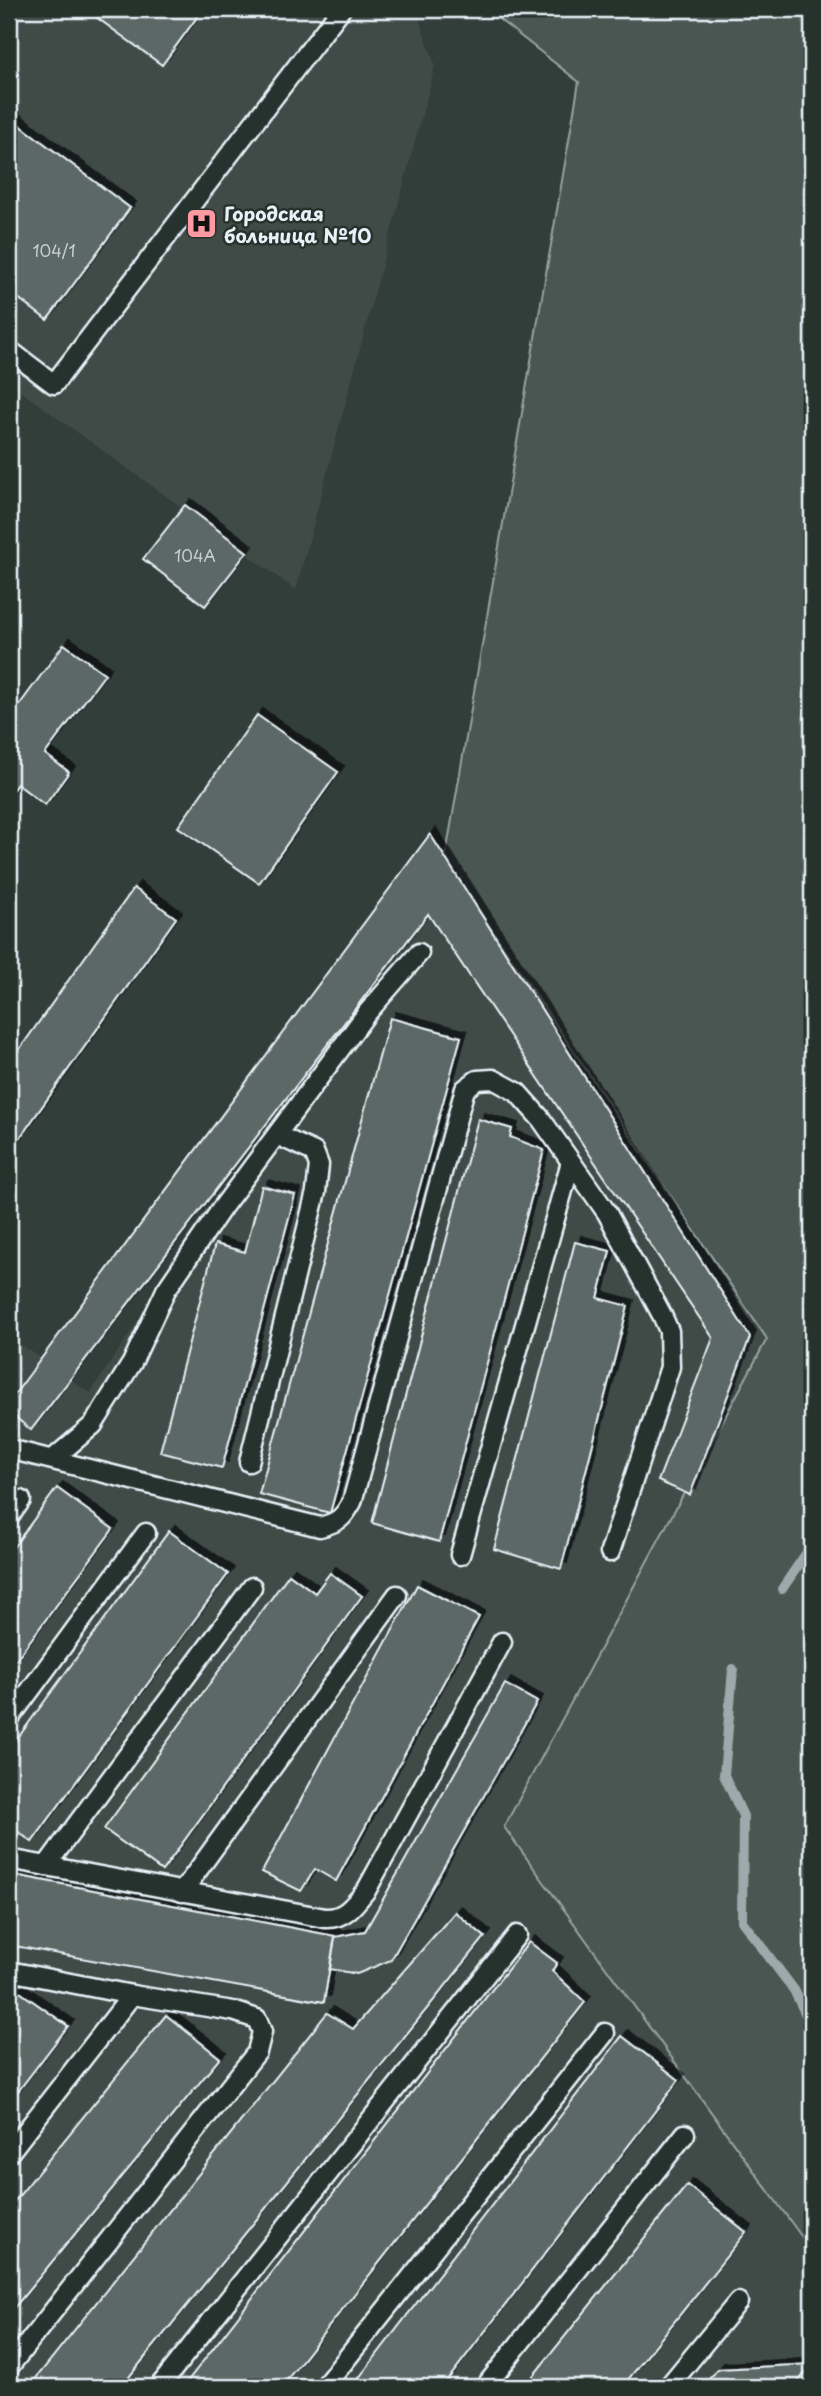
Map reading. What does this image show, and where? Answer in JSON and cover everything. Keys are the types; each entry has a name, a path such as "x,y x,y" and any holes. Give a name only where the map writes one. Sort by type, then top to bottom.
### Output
{"lane":[{"path":"9,350 54,384 341,9"},
{"path":"53,1459 93,1425 131,1363 166,1290 367,1013 419,953"},
{"path":"9,1449 320,1527 343,1517 352,1502 465,1089 477,1080 493,1079 517,1091 541,1119 607,1213 668,1331 671,1347 670,1367 610,1552"},
{"path":"249,1462 316,1192 319,1165 314,1152 277,1135"},
{"path":"460,1555 571,1162"},
{"path":"9,1517 21,1500"},
{"path":"9,1719 146,1533"},
{"path":"46,1866 252,1587"},
{"path":"182,1892 397,1595"},
{"path":"9,1859 324,1918 341,1916 352,1908 367,1889 502,1642"},
{"path":"159,2387 517,1935"},
{"path":"9,1971 249,2015 257,2019 261,2026 262,2039 257,2052 9,2367"},
{"path":"9,2153 132,1995"},
{"path":"324,2387 605,2033"},
{"path":"485,2387 685,2134"},
{"path":"668,2387 738,2302"}],"shaded area":[{"name":"Городская больница №10","path":"9,9 416,9 435,66 296,590 9,383"},
{"path":"486,9 812,9 812,2251 504,1827 767,1339 445,860 579,82"},
{"path":"445,860 767,1339 504,1827 812,2251 812,2387 9,2387 9,1336 90,1393"}],"building":[{"path":"85,9 203,9 162,65"},
{"path":"9,117 130,208 47,320 9,291"},
{"path":"185,505 247,552 205,606 143,559"},
{"path":"64,644 105,674 45,754 69,772 45,805 17,784 9,795 9,719"},
{"path":"257,715 338,772 259,883 178,827"},
{"path":"430,834 750,1337 690,1495 658,1481 713,1338 428,914 31,1430 9,1412 9,1402"},
{"path":"134,888 176,918 14,1146 9,1142 9,1064"},
{"path":"390,1018 461,1037 330,1513 259,1494"},
{"path":"478,1119 512,1129 510,1137 544,1150 439,1542 372,1523"},
{"path":"262,1186 295,1195 222,1468 160,1452 215,1244 245,1252"},
{"path":"575,1242 610,1251 598,1298 628,1306 561,1569 494,1549"},
{"path":"57,1488 113,1529 9,1669 9,1553"},
{"path":"169,1531 228,1574 32,1842 9,1825 9,1750"},
{"path":"330,1573 362,1596 162,1871 104,1829 289,1574 315,1593"},
{"path":"417,1585 479,1617 336,1881 315,1869 301,1891 262,1872"},
{"path":"505,1684 537,1702 391,1960 357,1974 330,1969 335,1937 365,1931"},
{"path":"9,1874 335,1936 324,2002 9,1945"},
{"path":"455,1912 485,1937 121,2387 29,2387 327,2013 353,2029"},
{"path":"529,1942 557,1963 552,1971 585,2002 281,2387 183,2387"},
{"path":"14,1988 68,2026 9,2103 9,1994"},
{"path":"166,2015 220,2058 9,2314 9,2208"},
{"path":"622,2036 679,2080 442,2387 352,2387"},
{"path":"687,2185 746,2232 622,2387 524,2387"},
{"path":"812,2364 794,2387 702,2387 718,2369"}],"waterway":[{"path":"782,1589 812,1545"},
{"path":"733,1669 724,1775 743,1816 742,1921 794,1990 812,2027"}],"place":[{"name":"Городская больница №10","path":"201,224"}]}
